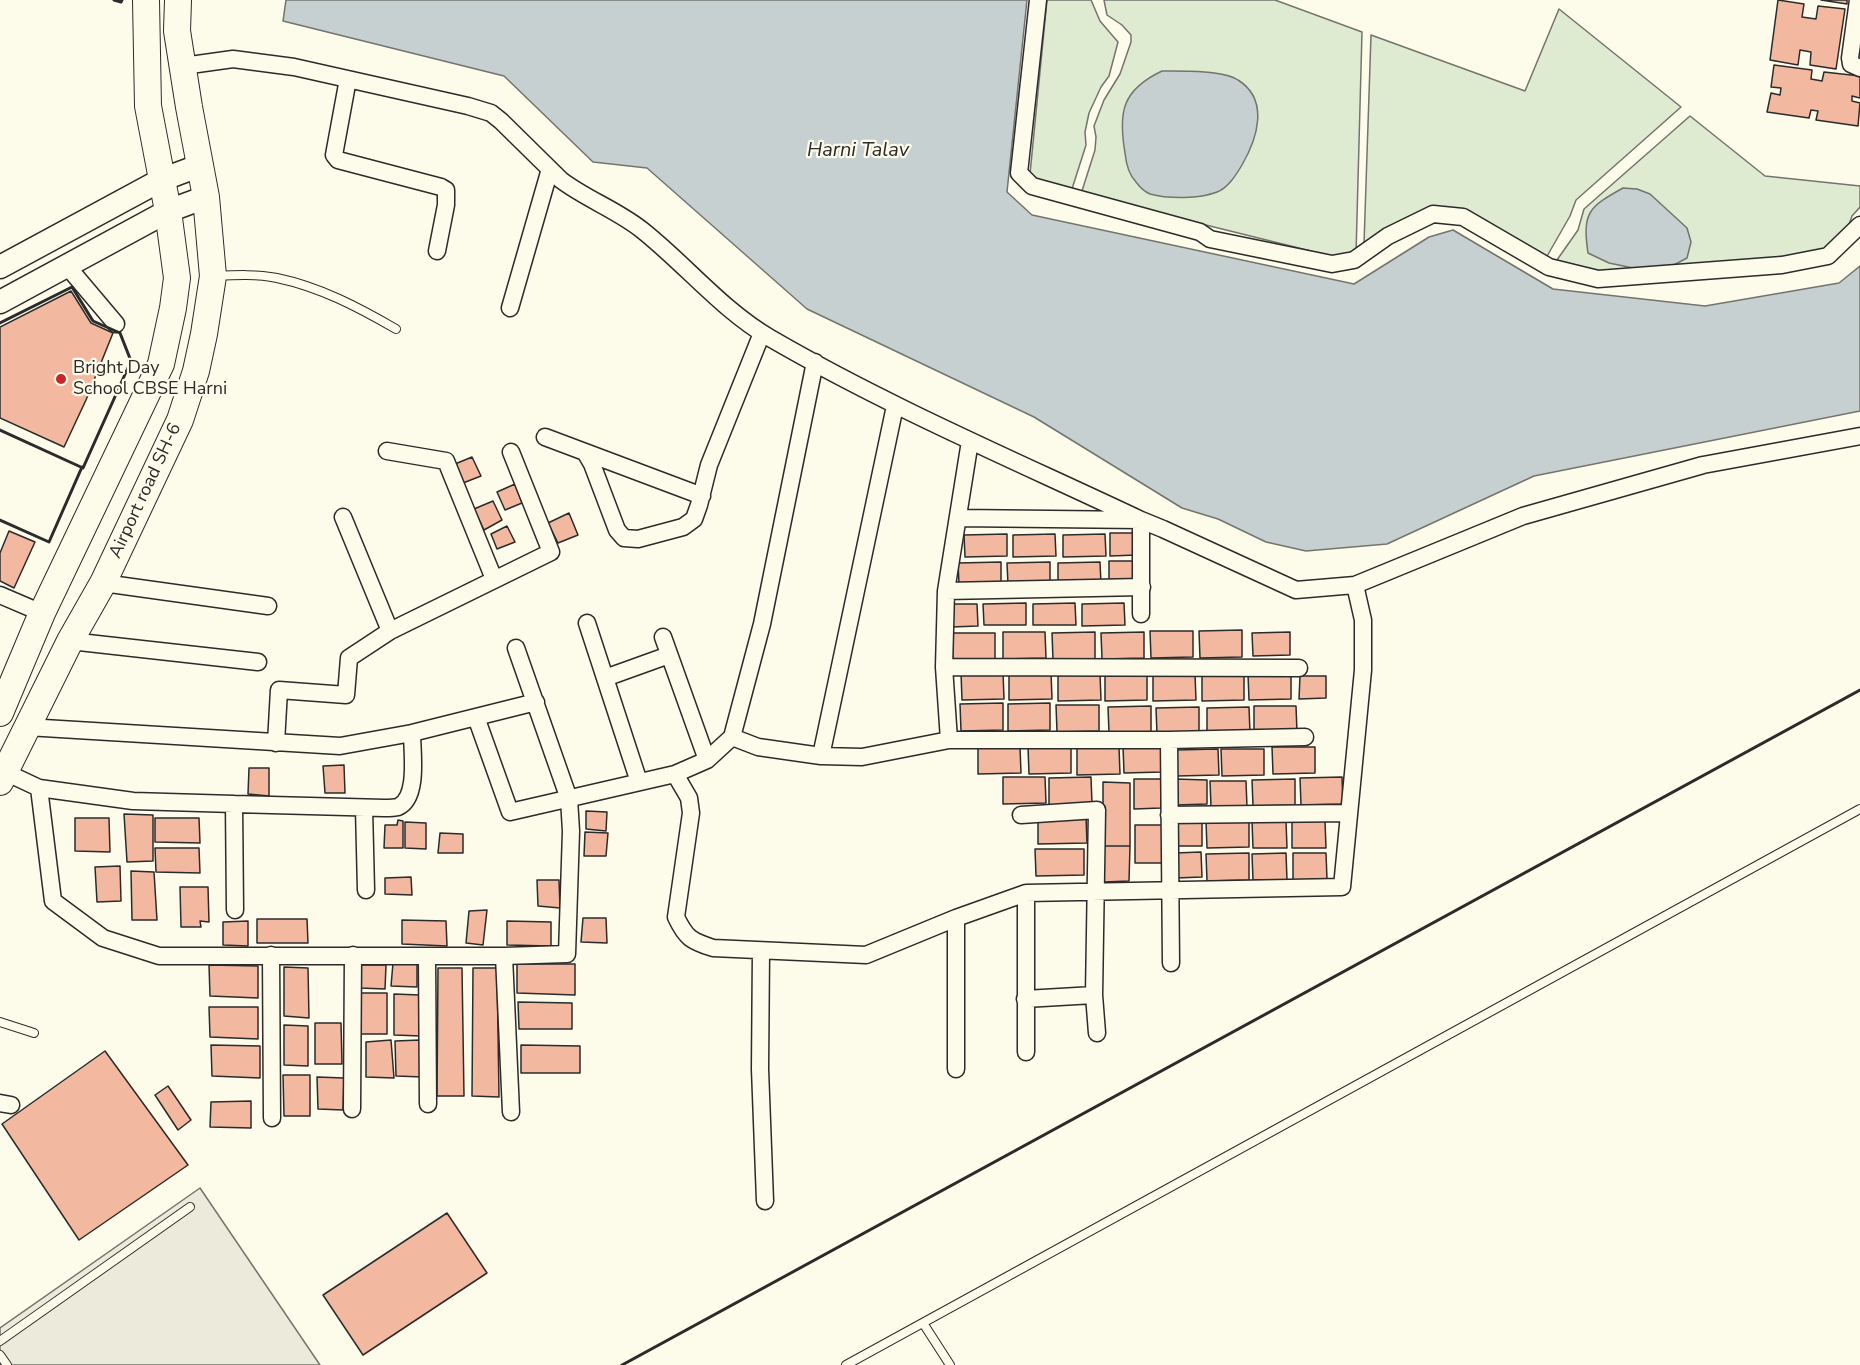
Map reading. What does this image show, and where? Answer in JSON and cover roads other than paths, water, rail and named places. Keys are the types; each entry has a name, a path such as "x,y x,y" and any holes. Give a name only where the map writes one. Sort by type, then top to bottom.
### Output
{"main road":[{"path":"0,713 42,613 161,364 177,278 168,211 148,106 146,0"},
{"name":"Airport road SH-6","path":"3,777 70,641 103,583 180,420 196,371 213,276 206,197 177,31 178,0"},
{"path":"144,402 180,420"}],"street":[{"path":"1038,0 1019,173 1032,186 1200,232 1210,239 1332,264 1354,260 1388,236 1433,214 1463,217 1549,267 1598,279 1782,265 1827,256 1860,225"},
{"path":"1858,0 1850,58 1851,64 1860,68"},
{"path":"183,66 232,59 294,67 491,113 574,190 613,210 641,230 746,322 762,333 895,406 1296,590 1355,585 1534,513 1703,465 1860,436"},
{"path":"348,79 334,155 338,160 446,190 446,205 437,250"},
{"path":"0,267 161,180 201,165"},
{"path":"510,308 550,169"},
{"path":"0,302 168,211 206,197"},
{"path":"67,266 116,324"},
{"path":"585,452 592,464 617,530 624,538 638,539 684,527 694,519 709,465 762,333"},
{"path":"476,717 510,812 675,774 707,760 732,738 762,624 814,362"},
{"path":"821,756 895,406"},
{"path":"545,437 702,496"},
{"path":"950,740 944,667 946,591 970,441"},
{"path":"387,451 446,461 464,489 494,579"},
{"path":"276,743 279,690 346,694 349,658 390,631 551,552 511,452"},
{"path":"343,518 390,631"},
{"path":"958,518 1140,520"},
{"path":"1140,520 1141,614"},
{"path":"103,583 268,606"},
{"path":"675,774 689,798 691,813 676,917 683,932 693,942 712,948 866,954 1026,892 1342,887 1363,670 1363,621 1355,585"},
{"path":"946,591 1142,587"},
{"path":"0,595 42,613"},
{"path":"587,622 639,782"},
{"path":"663,637 707,760"},
{"path":"70,641 258,662"},
{"path":"39,788 53,901 103,938 159,956 567,954 571,831 569,799 516,648"},
{"path":"605,678 669,655"},
{"path":"944,667 1299,668"},
{"path":"27,727 340,746 412,733 536,702"},
{"path":"3,777 39,788 134,801 364,808 399,806 409,797 412,784 412,733"},
{"path":"732,738 758,747 821,756 862,757 950,740 1169,741 1305,737"},
{"path":"1169,741 1171,963"},
{"path":"234,804 236,910"},
{"path":"364,808 366,890"},
{"path":"1021,815 1097,810 1094,995 1096,1033"},
{"path":"1168,815 1348,813"},
{"path":"1026,892 1026,1052"},
{"path":"956,918 956,1069"},
{"path":"761,951 760,1069 765,1201"},
{"path":"272,955 272,1118"},
{"path":"352,1108 353,955"},
{"path":"427,956 428,1104"},
{"path":"504,956 511,1112"},
{"path":"1025,999 1094,995"}],"lane":[{"path":"213,276 275,278 318,289 363,310 396,329"},
{"path":"846,1365 1860,809"},
{"path":"0,1022 34,1034"},
{"path":"0,1341 190,1207"},
{"path":"923,1323 950,1365"},
{"path":"0,1355 7,1365"}],"water":[{"name":"Harni Talav","path":"286,0 1027,0 1007,192 1032,215 1354,284 1429,237 1453,230 1553,289 1705,306 1839,283 1860,266 1860,411 1534,476 1387,544 1306,551 1266,542 1218,519 1182,508 1034,417 807,309 647,168 593,162 504,76 283,21"},
{"path":"1162,71 1222,74 1238,80 1248,88 1254,98 1258,120 1252,144 1234,177 1225,188 1217,192 1184,198 1150,194 1139,185 1130,172 1125,157 1122,126 1126,104 1138,86"},
{"path":"1623,188 1637,189 1650,194 1687,228 1691,242 1687,258 1670,267 1638,269 1609,263 1588,253 1587,219 1595,206"}],"place":[{"name":"Bright Day School CBSE Harni","path":"61,379"}]}
